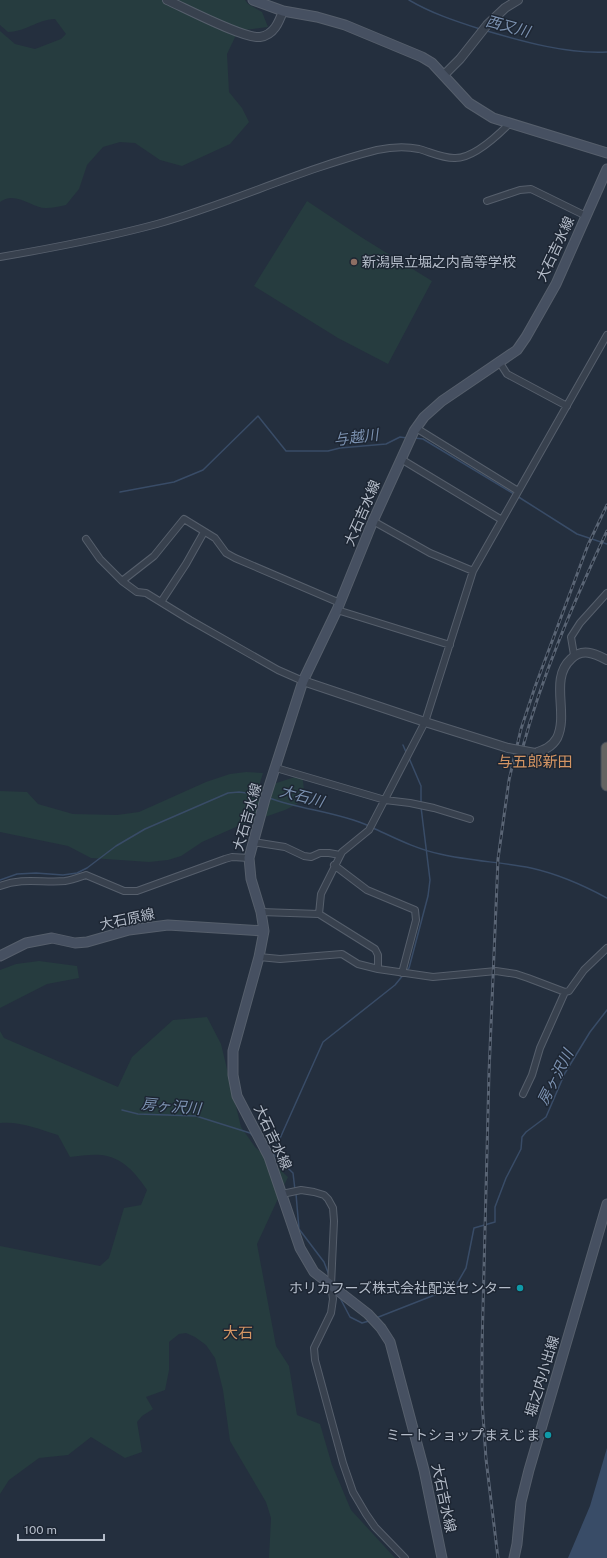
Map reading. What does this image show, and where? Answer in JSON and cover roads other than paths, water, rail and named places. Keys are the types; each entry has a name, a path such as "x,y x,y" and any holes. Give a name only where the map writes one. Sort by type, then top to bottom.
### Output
{"highway":[{"path":"607,748 607,780"}],"main road":[{"path":"253,0 282,11 317,17 345,25 422,57 432,63 469,103 493,118 607,154"},
{"name":"大石吉水線","path":"442,1558 424,1470 390,1342 381,1328 368,1314 314,1272 300,1248 270,1157 237,1096 233,1075 233,1051 259,957 264,931 261,912 251,879 249,858 266,796 303,681 339,606 372,521 416,428 424,417 442,401 517,350 556,284 607,169"},
{"name":"大石原線","path":"0,956 26,944 52,938 75,943 87,942 128,930 168,925 264,931"},
{"name":"堀之内小出線","path":"514,1558 518,1544 521,1502 527,1477 607,1204"}],"street":[{"path":"167,0 252,37 260,37 273,31 280,22 282,11"},
{"path":"444,75 460,58 486,25 505,8 518,0"},
{"path":"0,257 101,238 155,225 216,205 300,174 387,148 408,147 445,157 462,158 477,150 509,124"},
{"path":"487,201 520,190 531,189 586,216"},
{"path":"319,914 321,894 334,865 342,852 369,830 425,722 473,571 607,335"},
{"path":"500,363 507,374 567,406"},
{"path":"416,428 518,492"},
{"path":"401,459 502,520"},
{"path":"122,581 154,556 184,519 215,538 226,552 235,558 339,606 450,645"},
{"path":"372,521 430,553 473,571"},
{"path":"161,602 186,564 204,532"},
{"path":"86,539 100,558 122,581 137,592 146,593 278,670 303,681 508,748 535,752 547,748 556,738 560,726 562,712 560,677 565,664 574,655 581,652 595,654 607,660"},
{"path":"574,655 571,637 580,623 607,593"},
{"path":"276,768 384,800 422,805 470,819"},
{"path":"253,842 285,847 304,856 311,857 320,853 340,855"},
{"path":"0,886 17,881 67,881 86,875 124,891 137,891 225,859 232,857 249,858"},
{"path":"334,865 367,890 416,910 416,920 402,973"},
{"path":"261,912 319,914 375,949 378,955 378,969"},
{"path":"522,1094 532,1075 540,1048 565,992 569,990 584,970 607,948"},
{"path":"259,957 280,959 342,954 358,964 378,969 433,977 496,971 516,974 565,992"},
{"path":"282,1194 301,1190 314,1192 324,1195 333,1208 334,1221 331,1285 333,1299 331,1313 314,1348 315,1360 342,1463 353,1492 375,1527 404,1558"}],"water":[{"path":"607,1448 607,1558 568,1558 590,1506"}],"waterway":[{"name":"西又川","path":"409,0 452,20 480,29"},
{"name":"西又川","path":"487,31 531,43 561,49 607,52"},
{"name":"与越川","path":"120,492 174,482 203,470 258,416 286,451 328,451 340,448 386,444 400,437 407,438"},
{"name":"与越川","path":"415,438 423,439 514,494"},
{"name":"与越川","path":"517,496 577,534 607,544"},
{"path":"403,745 406,752"},
{"path":"409,758 421,786 421,804"},
{"name":"大石川","path":"0,880 17,874 36,873 63,875 77,873 87,868 116,846 145,829 228,793 239,792 262,795"},
{"name":"大石川","path":"269,798 345,817 369,826"},
{"path":"406,971 409,968 428,896 430,880 421,807"},
{"name":"大石川","path":"373,828 406,843 431,852 520,866 551,873 580,884 607,898"},
{"path":"273,1154 323,1042 395,985 404,974"},
{"name":"房ヶ沢川","path":"376,1318 455,1287 466,1268 474,1228 495,1222 495,1207 506,1178 521,1149 522,1137 526,1132 546,1117 565,1073 590,1032 607,1010"},
{"name":"房ヶ沢川","path":"122,1110 138,1114 196,1116 250,1133 254,1137"},
{"name":"房ヶ沢川","path":"272,1153 293,1173 295,1190"},
{"name":"房ヶ沢川","path":"296,1194 299,1229 324,1262 329,1275"},
{"name":"房ヶ沢川","path":"339,1296 350,1317 362,1323 369,1321"}],"railway":[{"path":"498,1558 486,1459 482,1401 489,1073 498,859 509,780 521,729 535,687 588,545 607,505"},
{"path":"522,750 549,666 607,531"}],"place":[{"name":"新潟県立堀之内高等学校","path":"354,262"},
{"name":"ホリカフーズ株式会社配送センター","path":"520,1288"},
{"name":"ミートショップまえじま","path":"548,1435"}],"district":[{"name":"与五郎新田","path":"535,761"},
{"name":"大石","path":"238,1332"}]}
